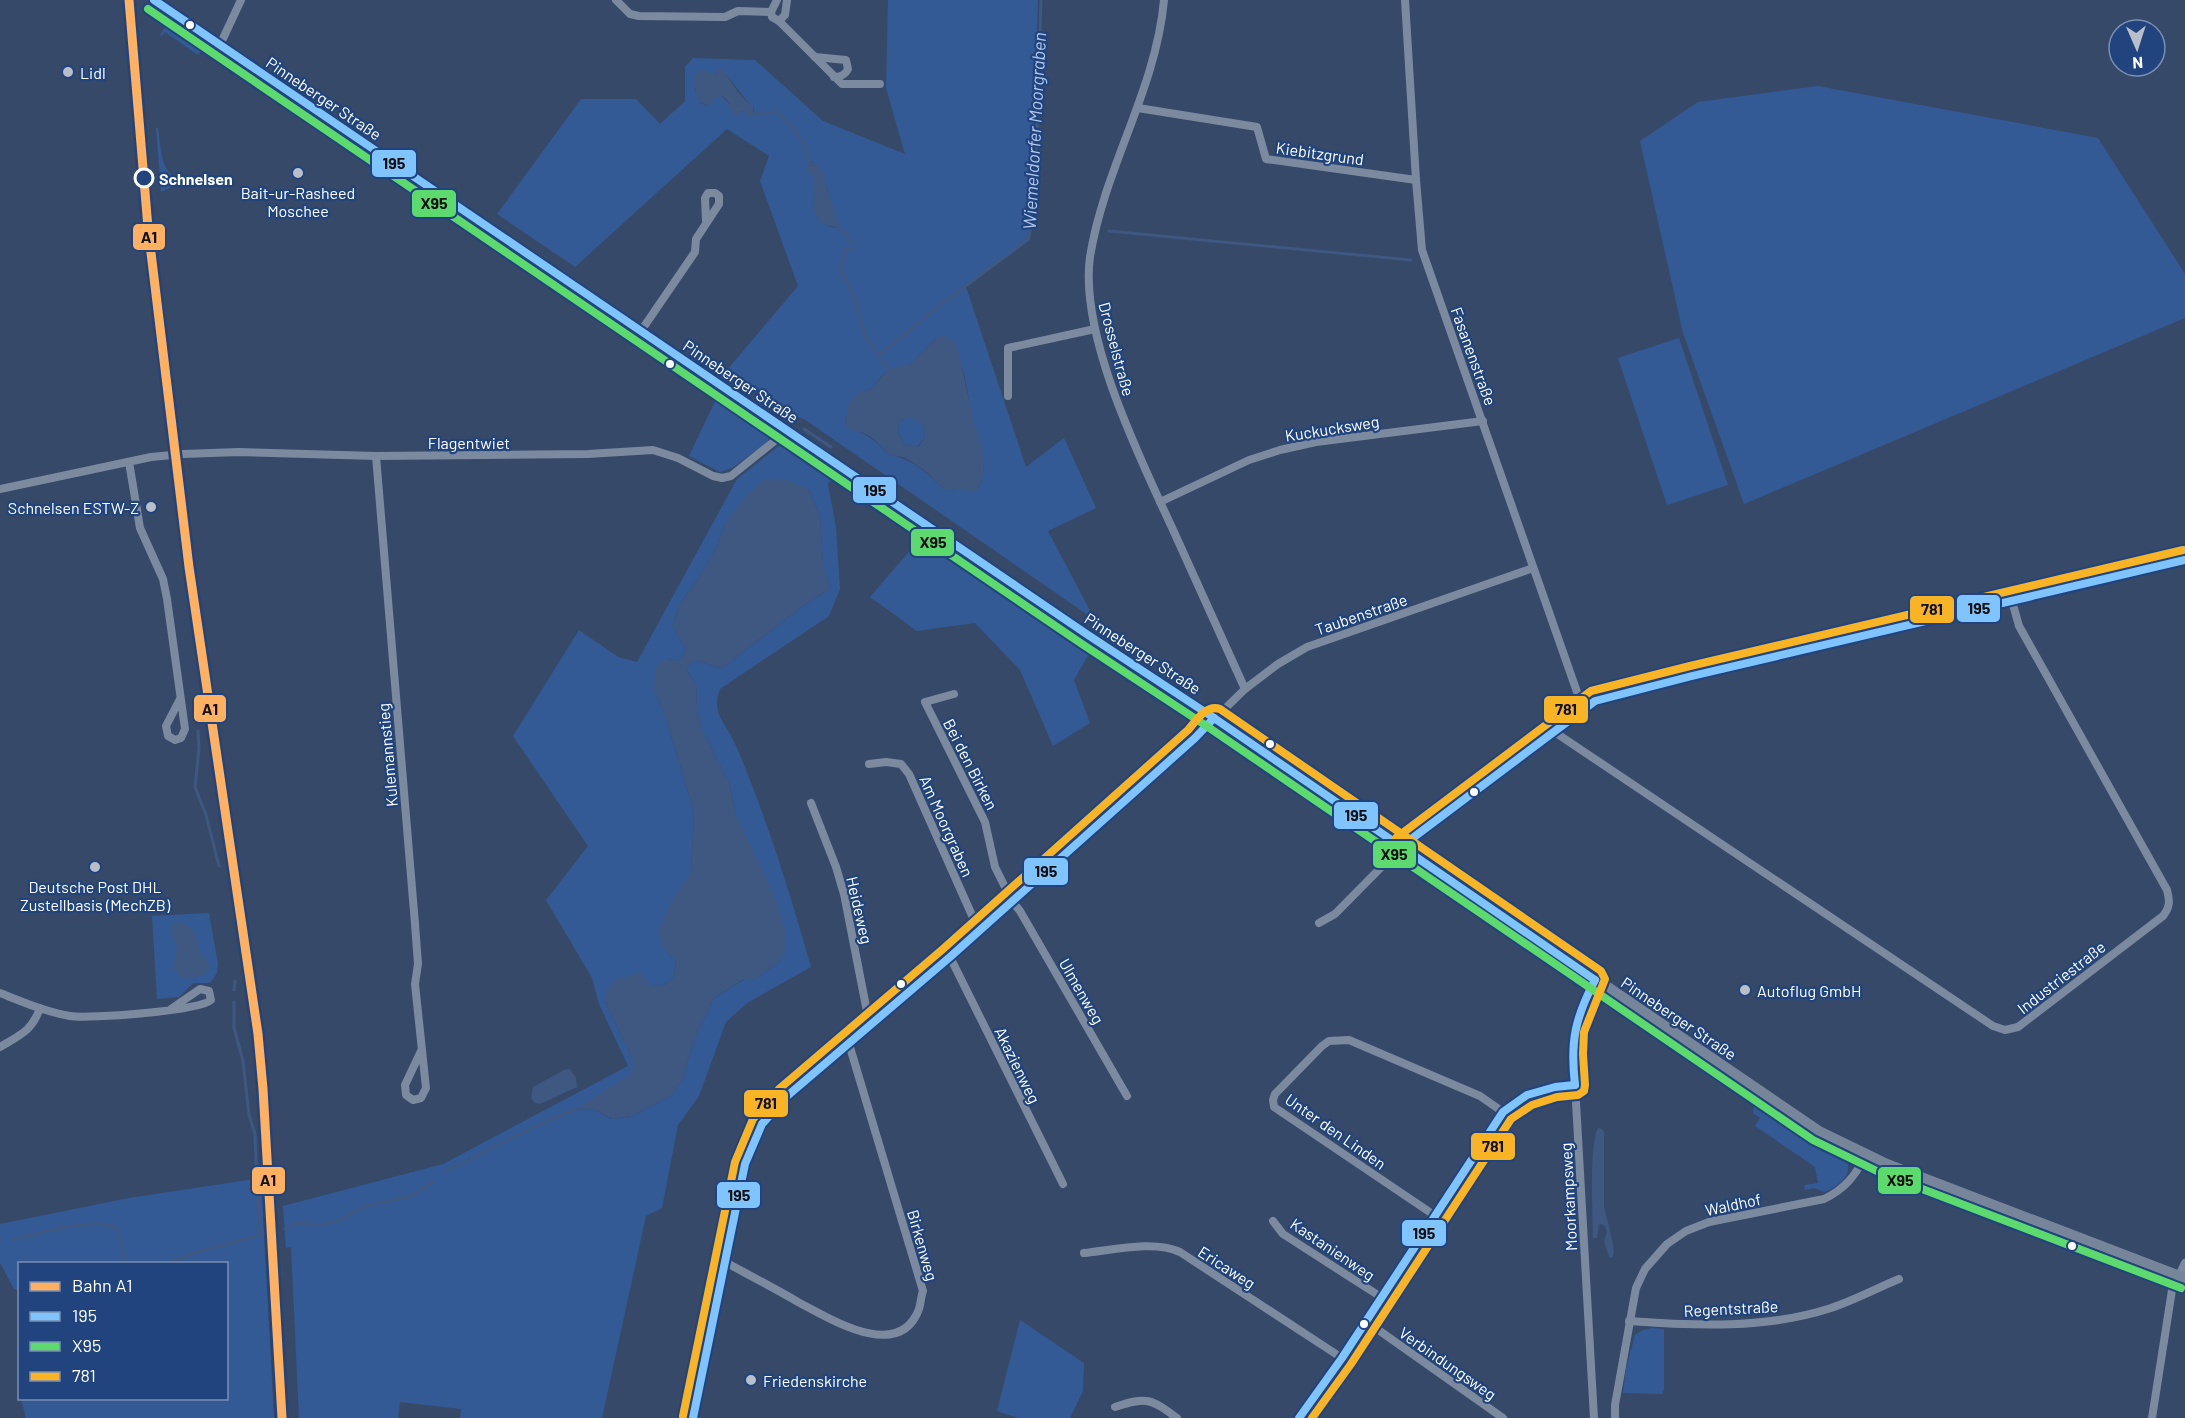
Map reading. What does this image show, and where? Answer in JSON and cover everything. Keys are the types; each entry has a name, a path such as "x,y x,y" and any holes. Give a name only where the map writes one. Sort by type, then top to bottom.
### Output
{"main road":[{"name":"Pinneberger Straße","path":"154,0 1819,1131 1866,1155 2181,1276"}],"street":[{"path":"220,45 241,0"},
{"path":"616,0 630,14 639,16 725,17 738,11 771,12"},
{"path":"777,0 771,12 772,17 779,21 834,77 844,84 880,84"},
{"path":"779,21 785,15 787,0"},
{"name":"Drosselstraße","path":"1164,0 1161,31 1138,108 1102,204 1088,273 1089,297 1095,329 1118,404 1245,689"},
{"name":"Fasanenstraße","path":"1405,0 1422,250 1584,709"},
{"path":"814,57 846,60 848,66 845,74 834,77"},
{"name":"Kiebitzgrund","path":"1138,108 1257,127 1266,159 1416,180"},
{"path":"641,332 695,252 696,239 706,221"},
{"path":"1008,396 1008,348 1095,329"},
{"name":"Kuckucksweg","path":"1160,502 1249,460 1280,450 1316,442 1483,421"},
{"name":"Flagentwiet","path":"0,489 163,456 239,452 376,456 588,454 653,450 678,458 701,471 722,478 731,476 785,429"},
{"name":"Kulemannstieg","path":"376,456 418,964 415,984 426,1088 421,1098 413,1100 406,1095 405,1085 421,1051"},
{"path":"129,462 140,528 163,579 185,729 181,738 175,740 168,736 166,726 180,699"},
{"path":"1319,923 1335,914 1401,846 1595,701 2185,560"},
{"name":"Taubenstraße","path":"693,1418 745,1164 754,1137 772,1111 950,957 1152,777 1245,689 1278,664 1307,647 1533,568"},
{"name":"Industriestraße","path":"1553,731 1993,1026 2005,1030 2018,1027 2163,916 2170,901 2166,888 2019,626 2012,601"},
{"name":"Bei den Birken","path":"954,694 925,702 985,822 995,867 1012,901"},
{"name":"Am Moorgraben","path":"869,764 886,762 901,764 909,774 979,931"},
{"name":"Heideweg","path":"811,803 844,894 870,1027"},
{"name":"Ulmenweg","path":"1012,901 1020,910 1127,1096"},
{"name":"Akazienweg","path":"950,957 1063,1184"},
{"name":"Moorkampsweg","path":"1594,1418 1572,1031 1583,1002 1595,980"},
{"path":"0,993 40,1008 69,1016 90,1018 171,1009 208,1004 211,996 209,991 200,989 171,1009"},
{"path":"0,1047 29,1029 35,1022 40,1008"},
{"name":"Unter den Linden","path":"1434,1215 1274,1107 1275,1094 1322,1046 1329,1041 1349,1040 1480,1096 1503,1112"},
{"name":"Birkenweg","path":"724,1262 838,1323 864,1333 884,1334 898,1331 911,1323 919,1309 922,1291 849,1044"},
{"path":"1299,1418 1342,1358 1503,1112 1527,1095 1555,1087 1575,1085"},
{"name":"Waldhof","path":"1615,1418 1636,1288 1645,1269 1667,1244 1686,1231 1709,1222 1824,1199 1847,1185 1866,1155"},
{"name":"Kastanienweg","path":"1273,1221 1283,1234 1381,1297"},
{"name":"Ericaweg","path":"1084,1253 1156,1246 1169,1247 1342,1358"},
{"path":"2152,1418 2172,1290 2181,1276 2185,1263"},
{"name":"Regentstraße","path":"1629,1321 1673,1324 1779,1320 1830,1308 1899,1279"},
{"name":"Verbindungsweg","path":"1377,1329 1503,1418"},
{"path":"1115,1407 1144,1400 1157,1404 1177,1418"}],"shaded area":[{"path":"888,0 1038,0 1030,240 966,287 1026,467 1064,438 1096,508 1048,531 1095,620 804,419 794,416 727,370 798,286 760,181 769,156 727,129 575,267 497,214 581,99 636,99 660,124 685,101 685,67 693,58 755,60 823,121 905,154 886,88","holes":["719,69 754,108 754,115 741,111 738,114 722,96 718,96 707,106 701,103 695,90 695,75 707,72 717,74","812,162 827,187 838,228 828,226 817,216 814,210 815,177 807,166","937,337 960,362 982,451 984,470 977,490 944,489 919,468 905,459 889,455 870,437 845,425 849,403 864,391 871,389 883,375 893,368 911,364"]},
{"path":"168,23 204,47 198,55 165,32 162,36 160,35"},
{"path":"719,68 726,72 745,100 753,106 754,115 749,118 741,111 738,116 735,116 728,101 722,96 707,106 699,101 694,85 695,75 701,70 717,74"},
{"path":"1818,86 2098,138 2185,274 2185,318 1744,504 1683,333 1640,141 1698,102"},
{"path":"156,128 158,128 167,170 180,178 190,178 161,192"},
{"path":"813,162 823,174 839,228 823,224 816,214 813,202 815,177 806,170 807,166"},
{"path":"944,336 954,341 958,350 982,451 984,471 982,481 977,490 973,491 944,489 909,460 889,455 871,437 845,425 849,403 858,393 871,389 889,369 911,364 937,337","holes":["906,417 912,417 924,424 925,437 918,447 904,444 898,432 899,422"]},
{"path":"1679,338 1728,485 1667,505 1618,358"},
{"path":"718,395 769,433 768,442 732,468 720,472 689,456"},
{"path":"906,417 912,417 924,424 925,437 917,447 904,444 898,432 899,422"},
{"path":"780,445 797,446 837,473 828,484 836,527 840,589 829,616 720,689 717,698 721,720 737,748 768,829 811,967 747,1003 726,1022 699,1096 678,1125 662,1208 646,1216 602,1418 460,1418 461,1409 400,1402 398,1418 299,1418 291,1247 286,1248 283,1206 443,1164 628,1066 599,1004 592,978 546,900 588,846 513,736 579,630 618,657 637,662 737,479","holes":["808,489 820,516 823,566 830,589 810,601 722,668 692,661 686,669 696,685 697,711 702,730 729,783 736,815 781,960 755,979 745,979 714,998 695,1037 683,1078 671,1096 632,1116 611,1119 594,1109 577,1110 631,1075 634,1063 605,1001 651,986 664,985 674,977 676,961 663,948 683,886 691,872 694,812 654,687 668,659 680,661 686,650 673,626 679,605 715,551 725,524"]},
{"path":"784,479 808,489 820,516 823,566 830,589 810,601 722,668 692,661 686,669 696,685 697,711 702,730 729,783 736,815 776,899 786,934 786,949 781,960 754,980 744,979 714,998 695,1037 683,1078 671,1096 632,1116 612,1119 594,1109 575,1110 631,1074 634,1063 605,1001 607,988 619,978 640,973 651,986 664,985 674,977 676,961 663,948 659,930 671,902 691,872 694,812 654,687 655,669 659,663 668,659 680,661 686,650 673,626 679,605 715,551 725,524 744,499 763,480"},
{"path":"924,534 1091,650 1074,680 1090,723 1053,746 1020,670 975,623 917,631 870,597"},
{"path":"209,913 218,964 217,973 210,983 193,983 179,997 157,999 152,916"},
{"path":"180,921 194,930 200,952 208,961 209,968 206,974 188,979 179,976 174,967 177,946 170,931 174,923"},
{"path":"570,1069 576,1078 577,1087 540,1104 535,1103 531,1098 533,1087"},
{"path":"1756,1097 1828,1145 1845,1153 1848,1167 1842,1181 1825,1192 1814,1188 1805,1190 1804,1185 1818,1183 1815,1167 1755,1126 1760,1118 1753,1113"},
{"path":"1598,1128 1604,1132 1604,1206 1613,1244 1612,1258 1609,1257 1604,1241 1607,1232 1605,1226 1599,1225 1597,1238 1593,1238 1592,1164"},
{"path":"261,1178 274,1418 26,1418 21,1400 228,1400 228,1262 18,1262 18,1290 14,1289 0,1263 0,1224 129,1198"},
{"path":"1020,1320 1084,1363 1083,1391 1070,1418 1018,1418 997,1411"},
{"path":"1652,1328 1664,1329 1664,1390 1662,1394 1623,1393 1626,1369 1635,1335"}],"waterway":[{"name":"Wiemeldorfer Moorgraben","path":"1010,253 1029,238 1035,188 1041,0"},
{"path":"754,114 777,112 804,143 810,166"},
{"path":"836,225 851,241 853,249 846,249 841,265 842,273 855,298 865,336 890,372"},
{"path":"1109,231 1411,260"},
{"name":"Wiemeldorfer Moorgraben","path":"878,356 1004,257"},
{"path":"804,429 831,447"},
{"path":"198,731 199,748 195,787 206,815 219,866"},
{"path":"234,990 235,981"},
{"path":"234,1002 234,1028 243,1061 249,1115 255,1134 259,1236"},
{"path":"446,1171 577,1109"},
{"path":"285,1229 297,1223 321,1225 336,1222 365,1206 412,1196 433,1182"},
{"path":"12,1240 66,1227 107,1225 117,1228 125,1262"},
{"path":"171,1262 201,1251 265,1234"}],"rail line":[{"name":"A1","path":"129,0 148,228 189,567 258,1034 282,1418"}],"transit line":[{"name":"195","path":"154,0 1088,635 1214,718 1595,980"},
{"name":"X95","path":"148,9 1813,1140 1883,1174 2181,1288"},
{"name":"781","path":"1396,838 1591,691 2183,550"},
{"name":"195","path":"1402,846 1595,701 2185,560"},
{"name":"781","path":"683,1416 735,1162 753,1119 779,1089 943,949 1188,730 1202,714 1215,708 1220,709 1601,971 1605,979 1584,1032 1584,1091 1578,1095 1557,1097 1532,1105 1511,1119 1351,1364 1312,1418"},
{"name":"195","path":"693,1418 745,1164 762,1124 786,1097 950,957 1195,738 1214,718"},
{"name":"195","path":"1575,1085 1573,1056 1576,1031 1583,1006 1595,980"},
{"name":"195","path":"1299,1418 1342,1358 1503,1112 1527,1095 1555,1087 1575,1085"}],"place":[{"name":"Lidl","path":"68,72"},
{"name":"Bait-ur-Rasheed Moschee","path":"298,173"},
{"name":"Schnelsen","path":"144,178"},
{"name":"Schnelsen ESTW-Z","path":"151,507"},
{"name":"Deutsche Post DHL Zustellbasis (MechZB)","path":"95,867"},
{"name":"Autoflug GmbH","path":"1745,990"},
{"name":"Friedenskirche","path":"751,1380"}]}
